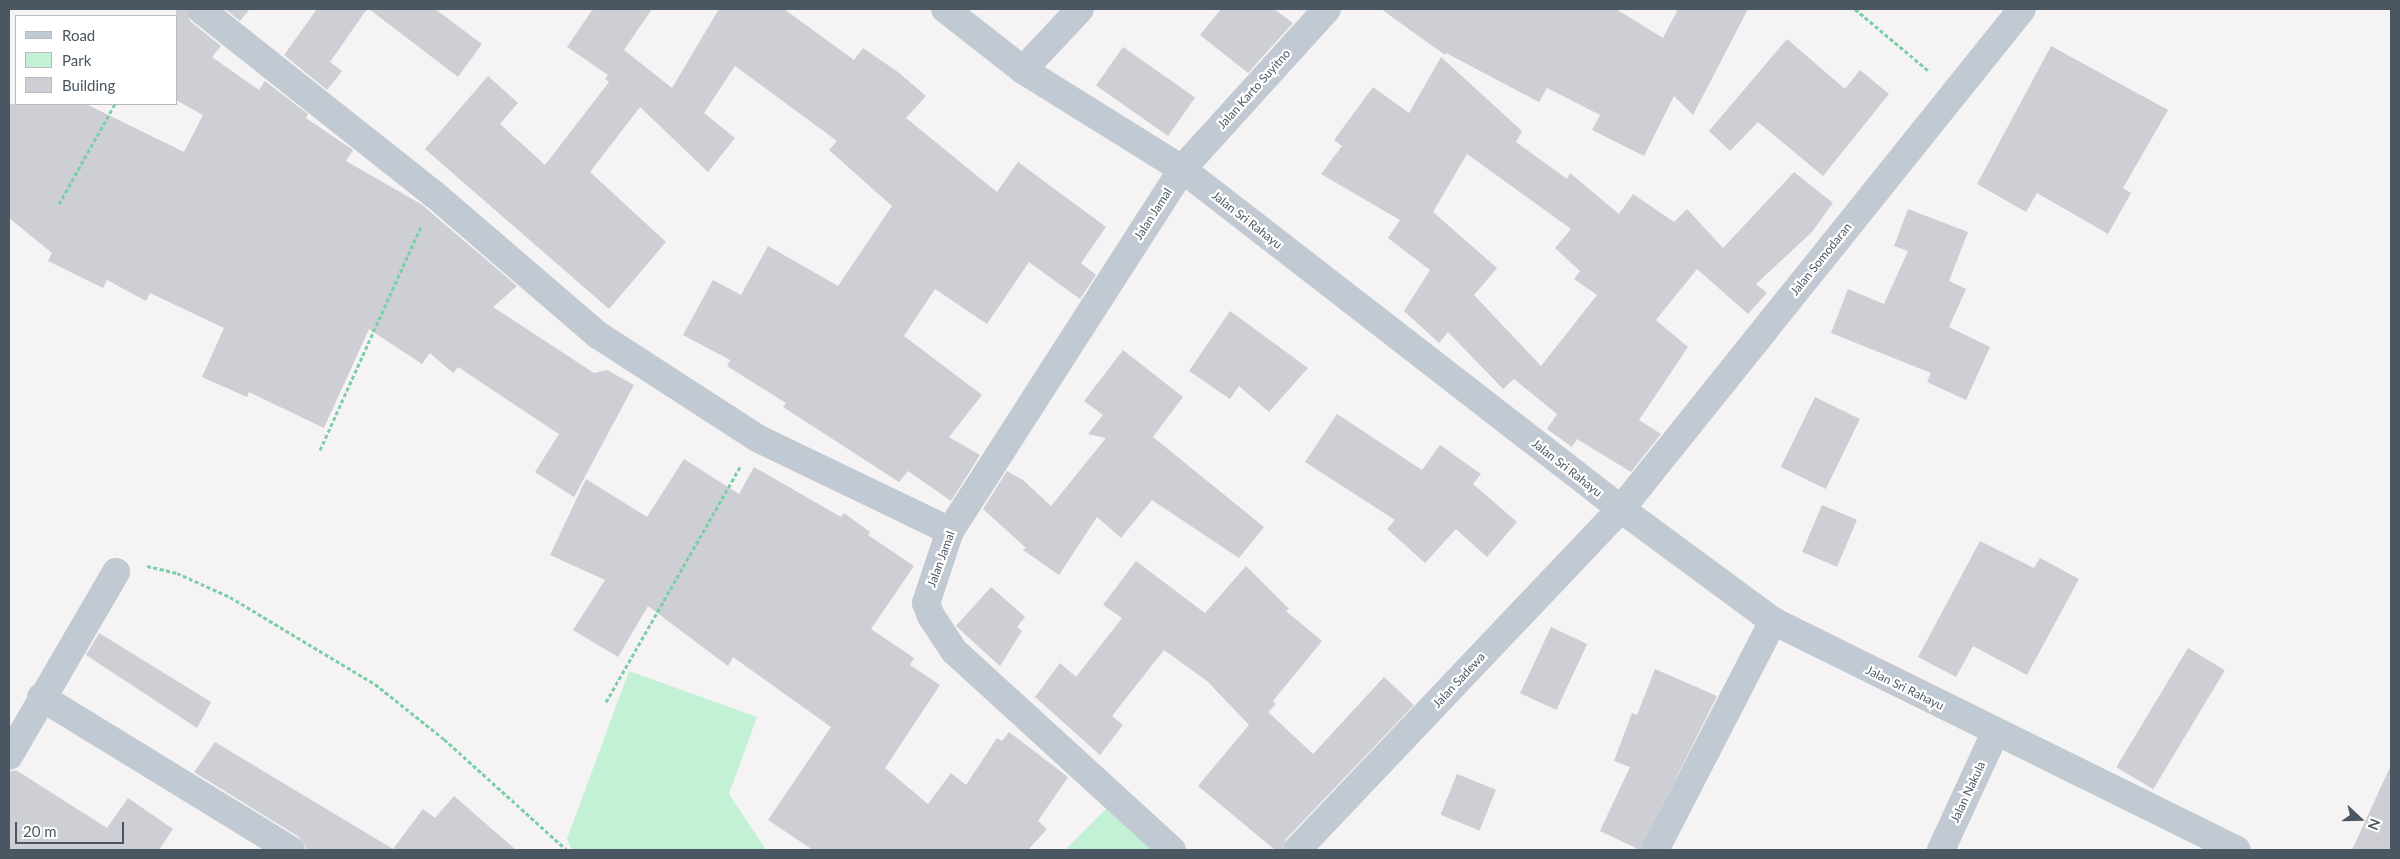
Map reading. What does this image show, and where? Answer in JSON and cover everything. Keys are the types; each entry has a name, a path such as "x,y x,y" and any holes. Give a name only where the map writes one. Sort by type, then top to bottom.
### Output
{"street":[{"path":"200,9 435,195 598,335 757,438 950,531"},
{"name":"Jalan Sri Rahayu","path":"945,9 1023,70 1182,170 1621,509 1773,621 1995,733 2237,850"},
{"path":"1023,70 1080,9"},
{"name":"Jalan Karto Suyitno","path":"1182,170 1327,9"},
{"name":"Jalan Somodaran","path":"1621,509 2022,9"},
{"name":"Jalan Jamal","path":"1172,850 954,651 940,632 926,603 950,531 1182,170"},
{"name":"Jalan Sadewa","path":"1298,850 1621,509"},
{"path":"9,756 41,697 116,572"},
{"path":"1655,850 1773,621"},
{"path":"41,697 291,850"},
{"name":"Jalan Nakula","path":"1941,850 1995,733"}],"path":[{"path":"1855,9 1954,93"},
{"path":"59,204 114,105"},
{"path":"320,450 435,195"},
{"path":"606,702 757,438"},
{"path":"116,572 139,564 177,573 230,597 304,639 376,684 436,733 567,850"}],"green space":[{"path":"629,671 757,717 729,794 766,850 572,850 567,839"},
{"path":"1125,790 1186,850 1065,850"}],"building":[{"path":"176,9 185,9 190,21 221,46 212,57 259,90 265,81 308,114 306,118 353,150 346,161 421,204 517,286 493,307 594,373 607,370 634,385 574,497 535,472 559,434 458,367 453,373 430,353 422,364 369,329 324,428 249,392 247,397 202,377 224,328 150,293 146,301 107,280 103,288 48,261 52,253 9,218 9,104 88,105 184,152 203,115 178,101 178,15 176,15"},
{"path":"225,9 250,9 240,21"},
{"path":"317,9 367,9 330,62 342,71 327,90 284,55"},
{"path":"369,9 435,9 482,44 458,77"},
{"path":"593,9 652,9 624,50 672,88 719,9 784,9 854,60 863,48 898,72 926,96 906,118 997,192 1018,162 1106,227 1081,263 1096,275 1080,299 1029,262 987,324 935,289 904,336 982,395 949,437 980,455 951,501 908,471 899,482 783,407 786,403 727,366 730,360 683,335 713,280 741,295 768,246 838,286 892,206 829,150 837,141 735,66 704,113 735,138 708,172 640,107 590,172 666,242 609,309 425,149 488,76 518,103 500,124 545,165 609,82 605,79 608,75 567,47"},
{"path":"1221,9 1274,9 1293,23 1248,73 1200,35"},
{"path":"1381,9 1616,9 1663,38 1678,9 1748,9 1693,115 1674,96 1644,156 1592,130 1600,115 1547,88 1539,102 1446,53 1445,55"},
{"path":"1787,39 1845,89 1860,70 1889,94 1823,176 1758,122 1730,151 1709,131"},
{"path":"2051,46 2168,110 2123,188 2131,193 2108,234 2037,193 2026,212 1977,184"},
{"path":"1123,47 1195,97 1168,136 1096,86"},
{"path":"1441,57 1522,131 1516,142 1567,179 1570,173 1619,214 1633,194 1674,222 1687,209 1723,248 1794,172 1833,203 1812,232 1756,284 1767,293 1748,314 1697,269 1656,320 1688,347 1639,420 1661,434 1631,472 1577,439 1572,447 1547,429 1557,414 1514,379 1503,389 1448,332 1439,343 1404,311 1430,270 1388,238 1400,220 1321,174 1342,146 1334,140 1373,87 1409,113","holes":["1467,154 1571,229 1555,248 1580,271 1574,279 1597,295 1541,366 1474,295 1497,268 1433,212"]},
{"path":"1908,209 1968,232 1949,281 1966,289 1949,327 1990,347 1966,400 1927,382 1931,373 1831,333 1848,289 1884,304 1908,251 1894,246"},
{"path":"1230,311 1308,368 1269,412 1239,386 1230,399 1189,371"},
{"path":"1123,350 1183,397 1153,437 1264,527 1239,558 1152,500 1121,538 1097,517 1059,575 1023,550 1026,548 983,509 1007,471 1023,480 1051,506 1106,438 1088,434 1103,415 1084,401"},
{"path":"1815,397 1860,419 1826,489 1781,467"},
{"path":"1337,414 1422,470 1440,445 1481,474 1473,484 1517,522 1487,557 1456,529 1425,563 1387,529 1395,520 1305,462"},
{"path":"684,459 739,494 754,467 841,517 844,513 870,532 868,535 914,566 871,629 914,658 910,665 940,685 885,768 928,804 951,773 966,785 997,738 1002,741 1009,732 1068,777 1038,821 1047,829 1028,850 813,850 768,820 831,727 733,657 728,666 648,606 618,657 573,630 605,580 550,555 586,479 647,517"},
{"path":"1822,505 1857,520 1837,567 1802,552"},
{"path":"1980,541 2034,568 2040,558 2079,579 2027,675 1973,646 1956,677 1918,657"},
{"path":"1136,561 1205,613 1246,566 1289,609 1286,611 1322,641 1273,701 1276,704 1268,712 1313,754 1384,677 1414,705 1286,839 1282,850 1275,850 1198,786 1249,725 1207,681 1164,650 1112,716 1123,725 1100,755 1035,697 1060,663 1076,677 1122,618 1103,605"},
{"path":"991,587 1025,617 1017,627 1022,631 1000,666 956,626"},
{"path":"1551,627 1587,644 1556,710 1520,693"},
{"path":"99,633 211,702 197,728 86,655"},
{"path":"2188,648 2225,670 2153,789 2116,767"},
{"path":"1655,669 1717,696 1640,850 1600,831 1630,767 1614,761 1632,713 1637,715"},
{"path":"215,742 393,849 423,809 435,818 454,796 516,850 307,850 299,837 194,772"},
{"path":"2391,765 2391,850 2352,850"},
{"path":"16,770 107,828 128,798 173,829 159,850 9,850 9,772"},
{"path":"1457,774 1496,790 1479,831 1441,815"}]}
